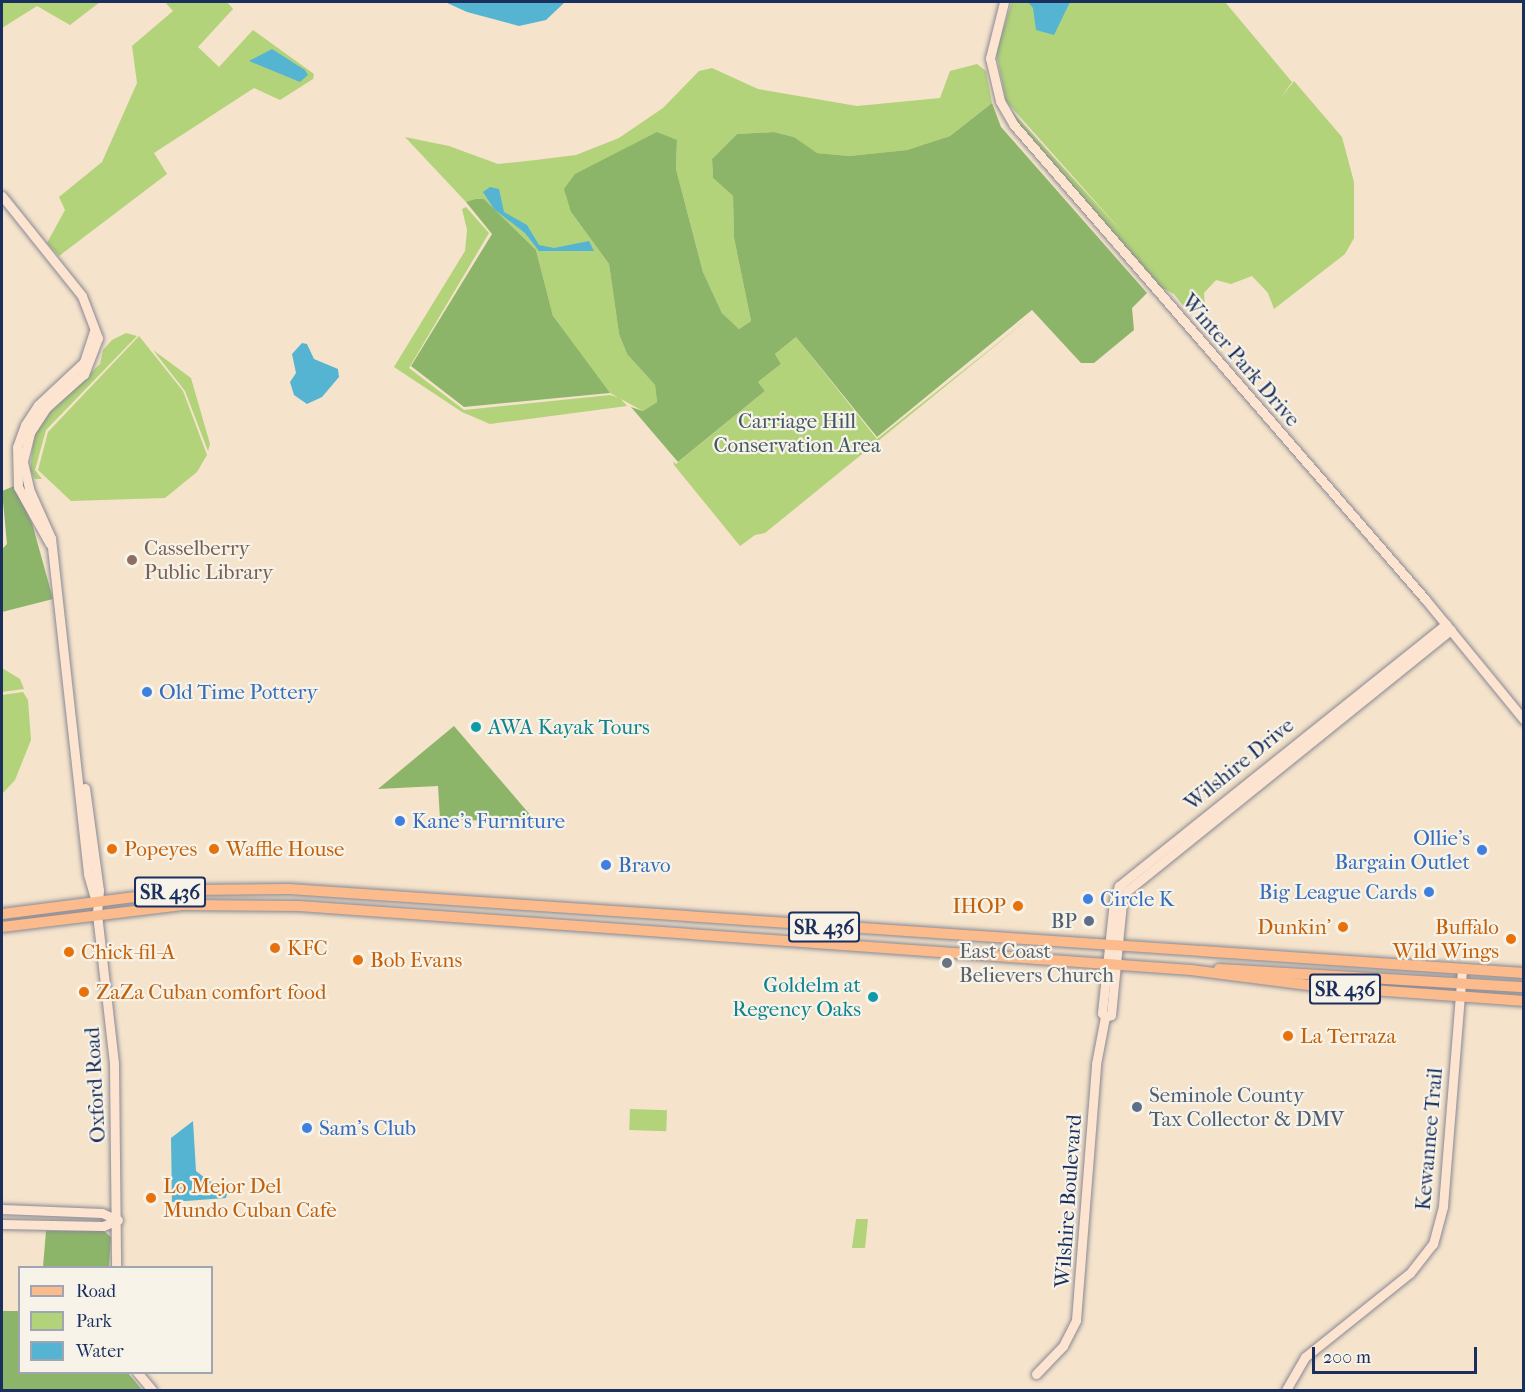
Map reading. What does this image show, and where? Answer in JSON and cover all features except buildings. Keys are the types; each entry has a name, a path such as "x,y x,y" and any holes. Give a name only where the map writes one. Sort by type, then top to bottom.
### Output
{"main road":[{"name":"SR 436","path":"2,914 96,902 245,888 278,889 947,937 1524,973"},
{"path":"225,903 245,888"},
{"path":"248,904 255,897 278,889"},
{"name":"SR 436","path":"2,927 97,914 225,903 248,904 642,929 1191,970 1312,986 1524,1001"},
{"path":"612,928 635,914"},
{"path":"642,929 648,920 659,915"},
{"path":"872,946 900,942 914,934"},
{"path":"917,950 924,941 947,937"},
{"path":"1191,970 1245,968 1330,977 1524,987"}],"street":[{"name":"Winter Park Drive","path":"1004,2 990,58 1000,101 1014,125 1449,627 1524,720"},
{"name":"Oxford Road","path":"2,196 87,303 94,332 98,338 91,363 76,383 46,408 25,447 26,480 47,527 79,766 93,828 99,890 96,902 97,914 114,1064 118,1220 116,1266"},
{"name":"Wilshire Drive","path":"1112,964 1118,901 1132,886 1294,750 1449,627"},
{"name":"Wilshire Boulevard","path":"1036,1374 1063,1346 1076,1320 1096,1064 1105,1017 1111,1015 1112,964"},
{"name":"Kewannee Trail","path":"1286,1390 1305,1357 1410,1273 1433,1244 1443,1206 1462,969"},
{"path":"2,1209 102,1213 118,1220"},
{"path":"42,1210 43,1225"},
{"path":"2,1224 103,1226 118,1220"},
{"path":"139,1374 152,1390"}],"green space":[{"path":"2,2 100,2 70,25 37,6 2,28"},
{"path":"165,2 227,2 233,9 198,47 219,67 253,30 314,74 313,79 280,100 254,88 154,153 167,174 59,256 47,243 65,210 59,197 102,162 137,83 132,46 173,11"},
{"path":"1012,2 1225,2 1292,82 1280,99 1294,81 1342,137 1354,182 1354,238 1345,254 1274,309 1268,293 1252,276 1231,284 1216,280 1204,293 1205,306 1196,311 1184,307 1174,294 1156,285 1016,124 1004,103 1126,236 1006,101 996,51"},
{"path":"977,64 986,71 992,103 950,136 907,150 849,156 816,153 794,137 774,132 737,134 712,159 713,178 733,196 734,238 751,321 739,329 722,313 703,272 676,169 677,140 571,212 609,264 619,334 627,354 655,385 657,402 643,411 610,393 570,344 553,316 536,250 484,199 466,202 405,137 449,146 498,164 576,155 619,138 663,108 699,71 712,68 758,89 857,106 940,98 950,71"},
{"path":"992,103 1001,127 1147,293 1132,308 1134,330 1094,363 1081,363 1032,310 877,437 796,337 775,354 781,364 758,382 765,391 678,462 631,407 643,411 657,402 655,385 627,354 619,334 609,264 571,212 564,189 575,174 657,132 677,140 676,169 703,272 722,313 739,329 751,321 734,238 733,196 713,178 712,159 737,134 774,132 794,137 817,153 849,156 907,150 950,136"},
{"path":"484,199 536,250 553,316 610,393 464,407 411,366 492,234 466,202"},
{"path":"466,207 489,233 409,368 464,410 610,395 620,398 627,406 490,424 462,412 394,367 465,251 467,230 462,209"},
{"name":"Carriage Hill Conservation Area","path":"1033,315 765,533 755,535 740,546 674,465 673,461 676,464 765,391 758,382 781,364 775,354 796,337 877,439"},
{"path":"126,333 137,336 46,430 35,470 42,479 35,479 30,470 34,434 43,419 100,364 103,350 112,340"},
{"path":"139,336 183,391 207,455 197,472 165,498 71,501 38,470 48,432"},
{"path":"153,350 191,378 210,444 208,451 185,391"},
{"path":"14,486 32,523 53,599 2,612 2,549 7,544 2,491"},
{"path":"2,668 20,679 24,689 2,692"},
{"path":"23,692 28,700 31,740 15,780 2,794 2,695"},
{"path":"454,726 538,823 440,819 438,786 378,789"},
{"path":"630,1109 667,1110 666,1131 629,1130"},
{"path":"856,1219 868,1219 865,1248 852,1248"},
{"path":"46,1231 104,1231 111,1237 109,1266 43,1266"},
{"path":"2,1311 18,1311 18,1374 129,1374 142,1390 2,1390"}],"water":[{"path":"445,2 565,2 546,20 519,26 467,12"},
{"path":"1028,2 1070,2 1054,35 1036,30 1033,8"},
{"path":"272,49 305,70 308,75 300,82 249,61"},
{"path":"490,187 499,189 504,212 527,225 539,245 554,248 589,241 594,251 539,251 525,233 494,209 483,192"},
{"path":"302,343 307,344 314,359 338,369 339,377 322,397 307,404 294,395 290,382 296,373 292,354"},
{"path":"193,1121 196,1171 209,1181 229,1186 226,1198 172,1202 171,1138"}],"place":[{"name":"Casselberry Public Library","path":"132,560"},
{"name":"Old Time Pottery","path":"147,692"},
{"name":"AWA Kayak Tours","path":"476,727"},
{"name":"Kane's Furniture","path":"400,821"},
{"name":"Popeyes","path":"112,849"},
{"name":"Waffle House","path":"214,849"},
{"name":"Ollie's Bargain Outlet","path":"1482,850"},
{"name":"Bravo","path":"606,865"},
{"name":"Big League Cards","path":"1429,892"},
{"name":"Circle K","path":"1088,899"},
{"name":"IHOP","path":"1018,906"},
{"name":"BP","path":"1089,921"},
{"name":"Dunkin'","path":"1343,927"},
{"name":"Buffalo Wild Wings","path":"1511,939"},
{"name":"KFC","path":"275,948"},
{"name":"Chick-fil-A","path":"69,952"},
{"name":"Bob Evans","path":"358,960"},
{"name":"East Coast Believers Church","path":"947,963"},
{"name":"ZaZa Cuban comfort food","path":"84,992"},
{"name":"Goldelm at Regency Oaks","path":"873,997"},
{"name":"La Terraza","path":"1288,1036"},
{"name":"Seminole County Tax Collector & DMV","path":"1137,1107"},
{"name":"Sam's Club","path":"307,1128"},
{"name":"Lo Mejor Del Mundo Cuban Cafe","path":"151,1198"}]}
